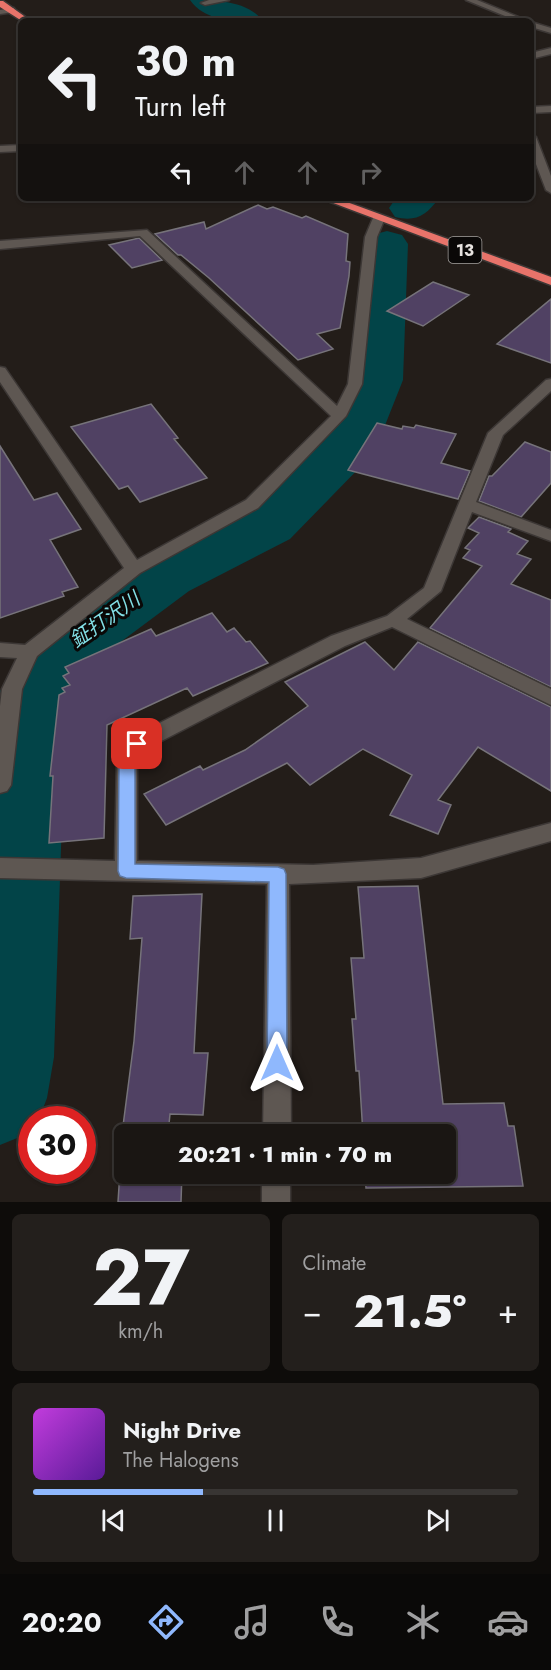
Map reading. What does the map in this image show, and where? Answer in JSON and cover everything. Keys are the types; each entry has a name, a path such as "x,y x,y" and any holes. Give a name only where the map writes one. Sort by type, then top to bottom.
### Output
{"highway":[{"path":"0,3 23,18"},
{"name":"13","path":"334,201 549,277"}],"street":[{"path":"208,2 225,0"},
{"path":"470,0 516,18"},
{"path":"0,12 11,10"},
{"path":"534,25 551,31"},
{"path":"534,55 551,51"},
{"path":"534,110 551,109"},
{"path":"534,145 551,190"},
{"path":"0,149 18,148"},
{"path":"0,785 12,689 29,652 134,569 252,504 339,416 355,384 371,237 379,218"},
{"path":"0,245 143,232 339,416"},
{"path":"0,371 134,569"},
{"path":"126,871 127,759 137,744 338,641 393,620 432,591 496,433 551,383"},
{"path":"467,504 551,536"},
{"path":"393,620 551,698"},
{"path":"0,650 29,652"},
{"path":"0,868 313,875 421,868 551,832"},
{"path":"277,1124 278,874"},
{"path":"276,1184 276,1202"}],"building":[{"path":"258,205 267,209 273,207 302,218 306,216 348,234 346,261 350,262 349,276 340,328 317,334 333,349 298,360 209,278 155,234 204,222 206,229"},
{"path":"139,238 162,260 132,268 109,245"},
{"path":"433,282 469,295 423,326 387,311"},
{"path":"551,299 551,363 497,344"},
{"path":"151,404 178,438 174,439 207,478 140,502 128,486 119,489 71,427"},
{"path":"377,423 402,429 403,426 414,428 416,425 456,434 441,463 470,471 458,499 348,470"},
{"path":"525,442 551,452 551,483 521,517 479,501 489,476 492,476"},
{"path":"0,446 34,500 57,493 81,529 50,540 78,587 62,592 64,596 0,618"},
{"path":"479,517 511,529 508,532 528,541 517,554 531,559 511,584 551,600 551,687 430,628 482,566 463,558 470,550 465,548 479,533 468,528"},
{"path":"212,613 227,632 234,628 246,642 250,641 268,663 193,696 187,688 107,725 104,838 49,843 53,776 50,776 59,695 65,692 62,688 70,685 63,676 69,673 65,667 151,629 156,636"},
{"path":"365,642 394,670 418,642 551,707 551,791 478,747 438,800 451,805 438,834 390,815 412,775 363,749 310,785 287,763 166,825 144,794 200,766 203,770 245,750 308,706 285,682"},
{"path":"418,886 443,1104 504,1103 508,1126 514,1126 523,1186 366,1188 366,1184 456,1184 456,1124 362,1124 359,1071 356,1071 352,1019 356,1019 351,958 364,958 358,887"},
{"path":"202,894 194,1053 208,1053 203,1115 170,1114 169,1124 123,1124 134,1041 142,938 130,939 133,896"},
{"path":"119,1184 182,1184 181,1202 118,1202"}],"waterway":[{"name":"鉦打沢川","path":"204,0 242,18"},
{"name":"鉦打沢川","path":"409,208 416,201"},
{"name":"鉦打沢川","path":"0,1098 8,1057 31,699 59,653 167,576 269,526 348,448 378,380 387,244"}],"route":[{"path":"137,744 127,759 126,871 278,874 277,1063"}]}
